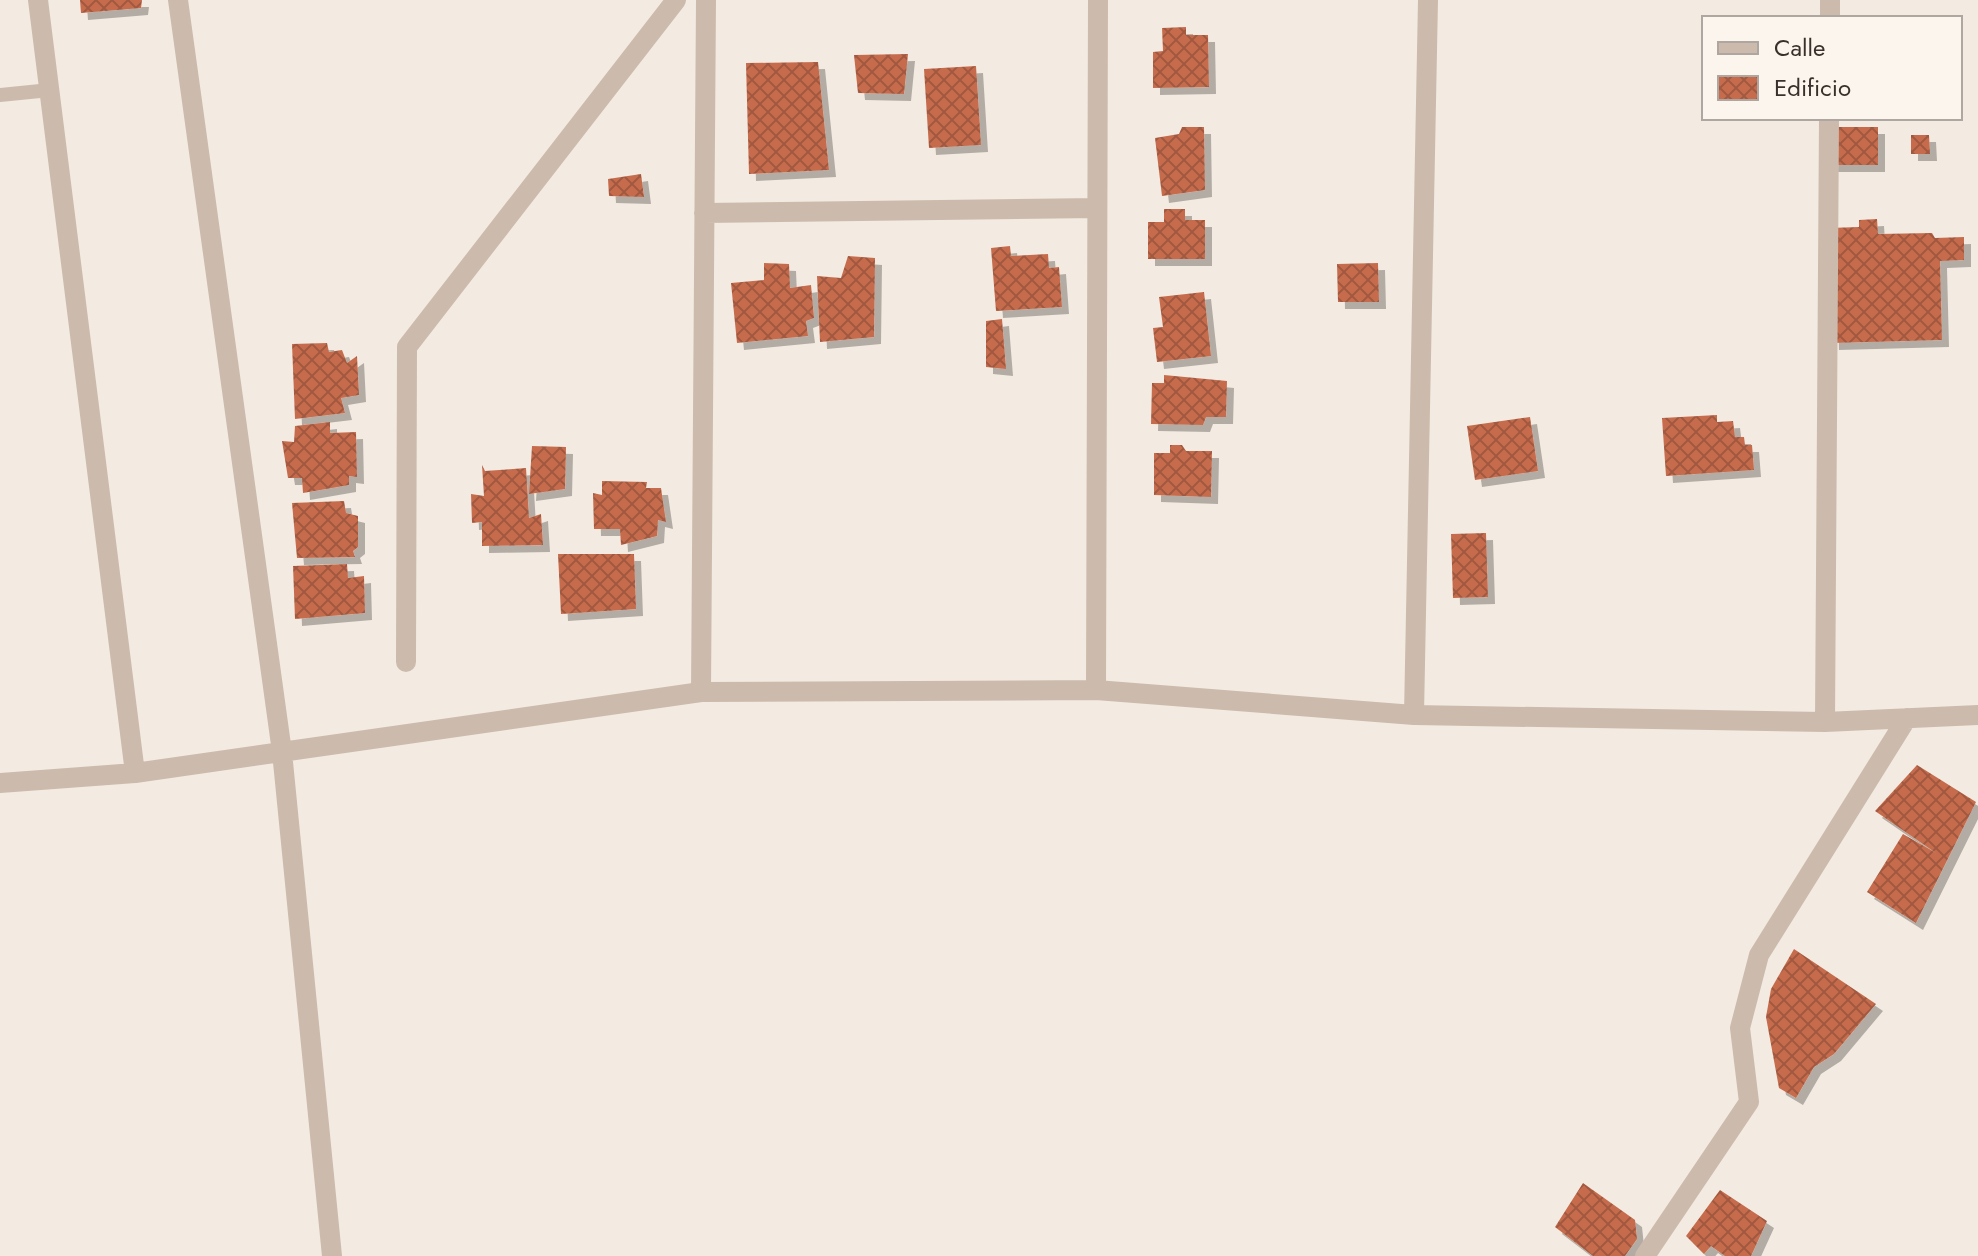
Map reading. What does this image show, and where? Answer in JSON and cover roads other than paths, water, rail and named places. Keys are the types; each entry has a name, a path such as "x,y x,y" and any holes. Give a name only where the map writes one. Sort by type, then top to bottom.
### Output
{"street":[{"path":"38,0 135,773"},
{"path":"178,0 282,752 332,1256"},
{"path":"406,662 407,347 676,0"},
{"path":"701,692 706,0"},
{"path":"1096,690 1098,0"},
{"path":"1414,715 1428,0"},
{"path":"1825,722 1829,120"},
{"path":"704,213 1097,208"},
{"path":"0,783 135,773 701,692 1096,690 1414,715 1825,722 1978,715"},
{"path":"1645,1256 1749,1102 1740,1028 1759,955 1907,718"}],"lane":[{"path":"0,95 50,90"}]}
